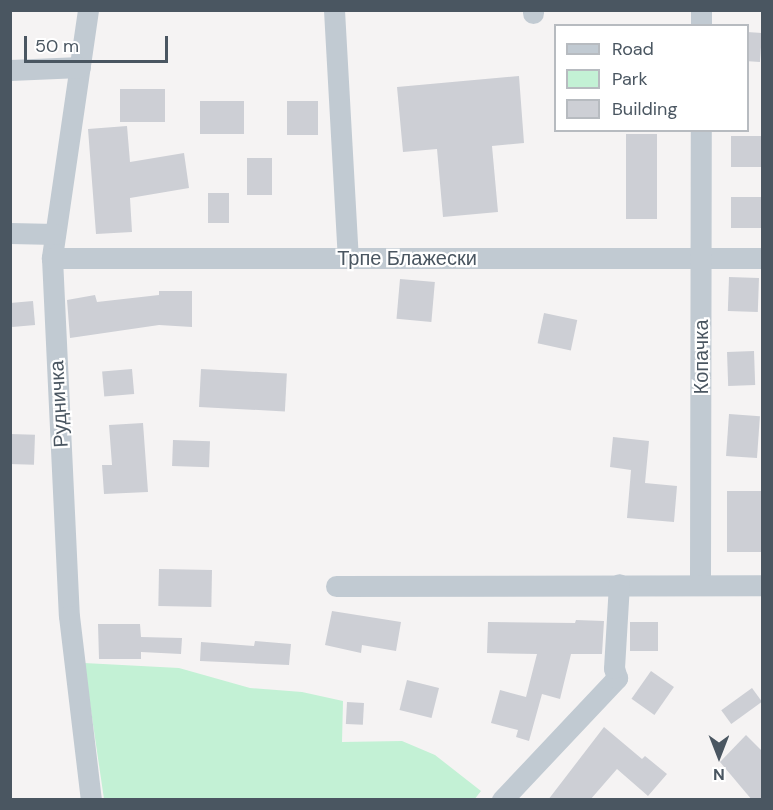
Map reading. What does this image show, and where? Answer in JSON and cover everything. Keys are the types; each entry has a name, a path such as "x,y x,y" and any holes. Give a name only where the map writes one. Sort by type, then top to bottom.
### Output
{"street":[{"name":"Рудничка","path":"88,10 52,258 69,616 91,800"},
{"path":"334,10 348,258"},
{"path":"10,70 80,67"},
{"name":"Копачка","path":"700,583 701,132"},
{"path":"10,233 55,234"},
{"name":"Трпе Блажески","path":"52,258 762,258"},
{"path":"336,586 700,583 762,585"},
{"path":"502,800 617,678 614,668 619,584"}],"green space":[{"path":"84,663 179,668 250,688 302,692 343,701 342,742 402,741 435,755 481,791 474,800 104,799"}],"building":[{"path":"749,32 762,33 760,62 749,61"},
{"path":"519,76 524,143 492,146 498,212 443,217 437,149 403,152 397,87"},
{"path":"120,89 165,89 165,122 120,122"},
{"path":"200,101 244,101 244,134 200,134"},
{"path":"287,101 318,101 318,135 287,135"},
{"path":"127,126 130,162 184,153 189,188 130,198 132,232 96,234 88,129"},
{"path":"626,134 657,134 657,219 626,219"},
{"path":"731,136 761,136 761,167 731,167"},
{"path":"247,158 272,158 272,195 247,195"},
{"path":"208,193 229,193 229,223 208,223"},
{"path":"731,197 762,197 762,228 731,228"},
{"path":"729,277 759,278 758,312 728,311"},
{"path":"400,279 435,282 431,322 397,319"},
{"path":"159,291 192,291 192,327 159,325 70,338 67,300 95,295 97,302 159,295"},
{"path":"33,301 35,325 12,327 10,303"},
{"path":"544,313 577,320 571,350 538,343"},
{"path":"754,351 755,385 728,386 727,352"},
{"path":"132,369 134,394 104,397 102,372"},
{"path":"201,369 287,374 285,411 199,407"},
{"path":"729,414 760,416 757,458 726,456"},
{"path":"143,423 148,492 104,494 102,465 112,465 109,425"},
{"path":"10,434 35,435 34,465 10,464"},
{"path":"613,437 649,441 645,483 677,486 674,522 627,518 631,470 610,467"},
{"path":"173,440 210,441 209,467 172,466"},
{"path":"727,491 762,491 762,552 727,552"},
{"path":"159,569 212,570 211,607 158,606"},
{"path":"332,611 401,622 396,651 362,645 361,653 325,645"},
{"path":"576,620 604,621 602,654 571,654 560,699 542,694 529,741 516,737 518,730 491,723 500,690 526,697 537,654 487,653 488,622 575,623"},
{"path":"630,622 658,622 658,651 630,651"},
{"path":"98,624 140,624 141,637 182,638 181,654 141,652 141,659 99,659"},
{"path":"255,641 291,644 289,665 200,661 201,642 254,646"},
{"path":"651,671 674,687 654,715 631,699"},
{"path":"407,680 439,688 432,718 400,710"},
{"path":"752,688 762,702 731,724 721,710"},
{"path":"347,702 364,703 363,725 346,724"},
{"path":"604,727 642,759 645,756 667,774 648,796 617,769 590,800 548,800"},
{"path":"746,735 762,751 762,800 752,800 720,762"}]}
